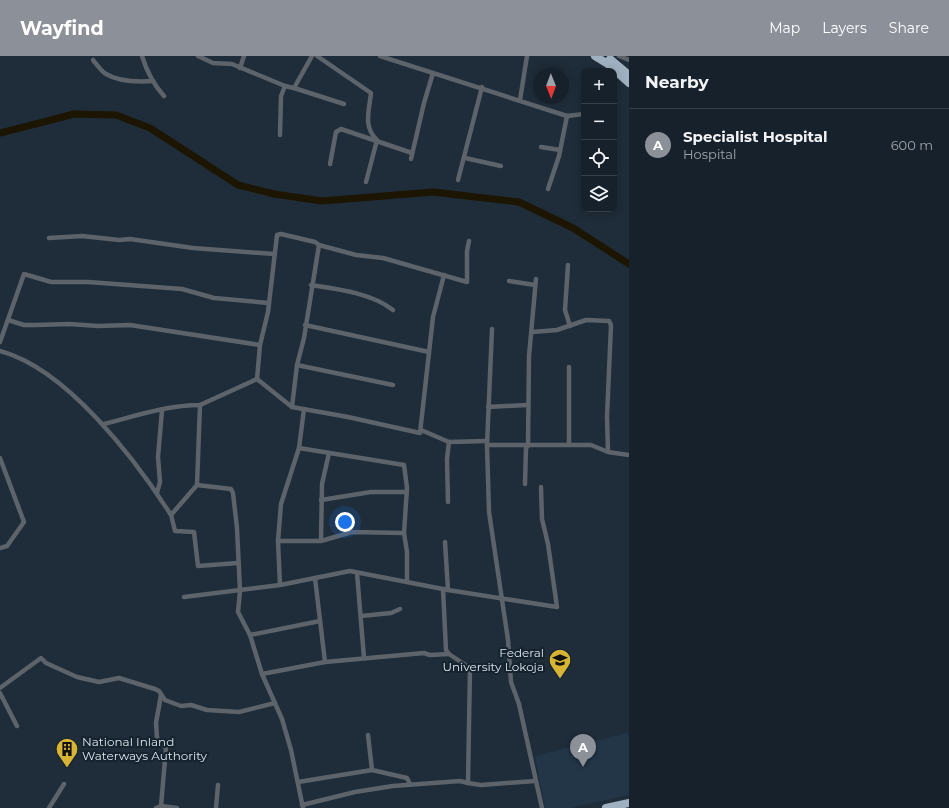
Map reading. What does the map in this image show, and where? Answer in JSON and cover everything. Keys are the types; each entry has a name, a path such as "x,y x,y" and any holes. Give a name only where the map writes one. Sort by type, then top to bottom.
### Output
{"highway":[{"path":"595,56 608,64 629,83"},
{"path":"605,56 629,75"},
{"path":"606,808 629,803"}],"street":[{"path":"142,56 146,70 164,96"},
{"path":"198,56 213,63 232,64 284,86 344,104"},
{"path":"240,68 244,56"},
{"path":"294,88 312,56"},
{"path":"317,56 371,93 367,124 371,134 377,140"},
{"path":"380,56 482,87 567,116 581,114"},
{"path":"520,100 527,56"},
{"path":"619,56 629,60"},
{"path":"93,60 105,74 141,82 153,81"},
{"path":"411,159 424,103 433,73"},
{"path":"280,135 281,96 284,86"},
{"path":"458,180 465,158 482,87"},
{"path":"548,188 560,150 567,116"},
{"path":"330,164 336,132 341,130 377,140 412,153"},
{"path":"366,182 377,140"},
{"path":"541,147 560,150"},
{"path":"465,158 501,166"},
{"path":"257,379 260,345 269,303 276,237 281,234 315,242 319,245 356,255 382,258 444,274 467,282 467,251 469,241"},
{"path":"49,238 82,236 119,240 130,239 193,248 274,254"},
{"path":"292,407 297,365 319,245"},
{"path":"568,265 565,310 570,326"},
{"path":"0,342 24,274 51,282 88,282 182,289 214,298 269,303"},
{"path":"257,379 292,407 420,433 433,317 444,274"},
{"path":"525,484 526,448 528,446 527,405 536,279"},
{"path":"509,281 535,286"},
{"path":"311,285 360,295 386,305 393,310"},
{"path":"8,320 24,325 36,326 69,324 98,326 130,325 260,345"},
{"path":"532,332 553,330 586,320 609,321 611,325 607,417 608,452"},
{"path":"305,325 429,352"},
{"path":"492,329 487,443 489,512 508,640 511,682 519,704 533,761 535,781 542,808"},
{"path":"0,351 45,372 104,424 157,493 171,515 175,531 194,532 198,566 238,563"},
{"path":"297,365 393,385"},
{"path":"569,366 569,445"},
{"path":"104,424 162,410 200,405 257,379"},
{"path":"171,515 197,485 200,405"},
{"path":"488,407 527,405"},
{"path":"280,585 278,541 281,504 299,448 304,409"},
{"path":"157,493 160,482 158,457 162,410"},
{"path":"420,430 449,442 528,446 591,445 608,452 629,455"},
{"path":"448,502 447,459 449,442"},
{"path":"299,448 404,464 407,492 404,533 407,552 407,581"},
{"path":"321,541 322,484 329,453"},
{"path":"0,458 24,522 7,546 0,548"},
{"path":"197,485 231,489 233,493 240,591 238,612 250,635 262,674 275,703 292,750 302,806 355,792 410,784 468,782 481,785 535,781"},
{"path":"184,597 280,585 350,571 407,581 445,590 557,607 548,544 542,519 541,487"},
{"path":"321,500 371,492 407,492"},
{"path":"278,541 321,541 352,532 404,533"},
{"path":"445,542 446,650 449,654 470,668 468,782"},
{"path":"357,573 364,658"},
{"path":"315,578 325,662"},
{"path":"361,616 391,613 400,609"},
{"path":"250,635 320,621"},
{"path":"262,674 325,662 424,653 430,655 449,654"},
{"path":"0,688 41,658 46,663 77,677 99,682 119,678 155,689 159,691 164,700 181,706 191,705 207,710 239,712 275,703"},
{"path":"0,693 17,726"},
{"path":"161,695 156,723 157,738 166,748 161,806"},
{"path":"368,735 372,770"},
{"path":"298,782 372,770 408,778 410,784"},
{"path":"49,808 64,784"},
{"path":"216,808 218,785"},
{"path":"156,808 161,806 177,808"}],"shaded area":[{"path":"627,733 629,737 629,795 569,808 545,808 535,756"}],"waterway":[{"path":"0,133 74,114 116,115 150,128 238,185 274,194 322,201 433,192 519,202 573,228 629,264"}],"place":[{"name":"Federal University Lokoja","path":"560,680"},
{"name":"Specialist Hospital","path":"583,767"},
{"name":"National Inland Waterways Authority","path":"67,768"}]}
